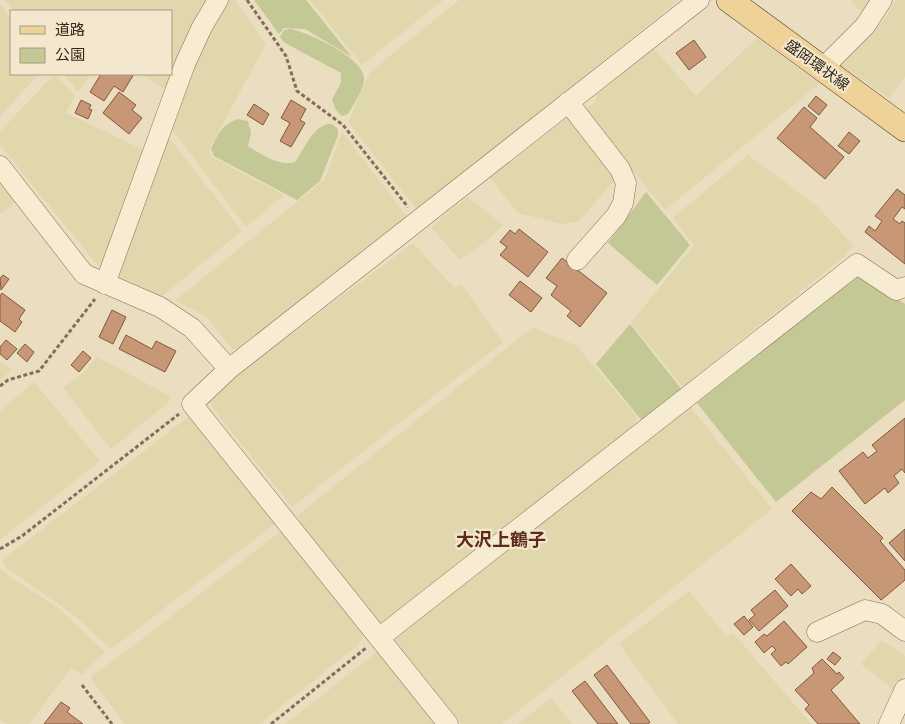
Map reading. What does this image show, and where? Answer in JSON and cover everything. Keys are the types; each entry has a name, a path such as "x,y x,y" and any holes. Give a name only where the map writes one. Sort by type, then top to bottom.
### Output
{"main road":[{"name":"盛岡環状線","path":"729,0 905,129"}],"street":[{"path":"105,284 185,64 202,27 218,0"},
{"path":"448,724 192,404 229,369 699,0"},
{"path":"822,69 865,26 882,0"},
{"path":"568,102 620,169 626,183 623,203 616,216 577,260"},
{"path":"0,166 84,274 160,307 192,328 229,369"},
{"path":"379,638 857,264 896,290 905,287"},
{"path":"817,632 865,610 882,614 905,631"},
{"path":"889,724 905,689"}],"path":[{"path":"247,0 286,56 297,91 343,125 418,220"},
{"path":"0,386 8,380 40,371 105,284"},
{"path":"0,549 22,536 192,404"},
{"path":"271,724 379,638"},
{"path":"82,686 112,724"}],"shaded area":[{"path":"5,0 212,0 166,90 142,75 172,75 172,10 13,10"},
{"path":"229,0 235,0 266,44 209,149 212,157 284,195 246,227 170,127 206,36"},
{"path":"310,0 443,0 362,65"},
{"path":"459,0 679,0 417,210 348,122 370,72"},
{"path":"851,0 876,0 866,17"},
{"path":"896,0 905,0 905,76 889,98 839,64 884,20"},
{"path":"0,4 10,18 10,75 38,75 0,116"},
{"path":"757,38 819,84 665,210 584,111 595,102 597,94 654,49 696,96"},
{"path":"54,75 75,96 66,113 144,150 104,267 99,267 0,145 0,131"},
{"path":"65,75 89,75 78,92"},
{"path":"568,117 614,174 613,182 579,221 562,224 518,213 490,178"},
{"path":"342,132 407,217 240,348 232,349 208,318 176,300 325,179"},
{"path":"167,135 242,231 162,296 117,279"},
{"path":"748,155 816,205 853,245 846,255 683,387 631,323 694,245 673,218"},
{"path":"0,175 19,199 0,214"},
{"path":"468,197 503,225 485,242 460,260 431,227"},
{"path":"413,243 454,288 461,284 503,342 292,507 214,410 210,401 234,377"},
{"path":"533,327 577,346 637,417 633,429 381,624 303,528 298,515"},
{"path":"97,357 170,396 168,403 111,449 63,388 83,373"},
{"path":"0,361 12,370 0,380"},
{"path":"34,382 100,461 0,540 0,411"},
{"path":"690,406 772,509 502,724 462,724 394,639"},
{"path":"191,415 276,523 111,649 71,613 5,567 2,560"},
{"path":"281,531 364,634 358,645 259,724 125,724 92,680 92,675 128,650"},
{"path":"0,568 13,579 57,607 105,652 82,675 71,668 29,724 7,724 0,719"},
{"path":"689,591 727,637 733,633 811,724 678,724 619,644"},
{"path":"882,640 905,656 905,673 896,692 861,664"},
{"path":"377,652 436,724 285,724"},
{"path":"551,698 572,724 518,724"}],"green space":[{"path":"254,0 306,0 352,57 305,29 284,28 279,34"},
{"path":"291,29 335,48 356,63 362,71 364,83 348,114 342,116 336,110 332,100 341,82 341,73 285,43 280,37 284,30"},
{"path":"237,119 248,121 251,133 248,146 258,153 283,163 295,162 315,132 326,125 332,124 338,129 338,135 320,181 297,200 214,156 211,149 218,135 227,124"},
{"path":"646,192 690,245 657,285 608,243"},
{"path":"860,273 905,304 905,400 776,502 697,403"},
{"path":"630,324 682,390 642,421 596,364"}],"building":[{"path":"694,40 706,57 689,70 676,53"},
{"path":"100,75 133,75 123,92 114,86 104,101 90,92"},
{"path":"119,92 136,105 132,110 142,118 129,134 103,113"},
{"path":"816,96 827,105 819,115 808,106"},
{"path":"81,100 91,105 89,109 92,110 88,119 75,113"},
{"path":"291,100 306,109 300,120 305,123 291,147 280,141 290,123 281,118"},
{"path":"254,104 269,114 263,125 247,115"},
{"path":"804,107 817,118 810,127 844,157 825,179 777,138"},
{"path":"849,132 860,141 849,154 838,146"},
{"path":"897,189 905,195 905,209 902,207 893,219 900,224 902,221 905,223 905,264 865,232 869,226 875,231 882,221 875,216"},
{"path":"519,229 548,252 528,277 500,255 507,247 500,242 510,230 515,234"},
{"path":"562,258 607,293 580,327 567,316 571,311 551,295 557,286 546,278"},
{"path":"3,275 9,279 1,290 0,278"},
{"path":"520,281 542,298 531,312 509,295"},
{"path":"2,293 25,310 19,319 22,322 15,332 0,321 0,296"},
{"path":"112,310 126,317 113,344 99,337"},
{"path":"126,335 152,349 156,341 176,351 165,372 119,349"},
{"path":"6,340 17,349 7,360 0,354 0,347"},
{"path":"25,344 34,352 27,362 17,353"},
{"path":"83,351 91,358 79,372 71,365"},
{"path":"905,418 905,473 902,469 894,476 899,483 888,493 885,488 865,504 839,471 863,452 868,458 877,451 872,445"},
{"path":"832,487 883,538 880,541 905,570 905,580 881,600 792,511 811,492 821,499"},
{"path":"905,529 905,561 889,543"},
{"path":"791,564 811,586 802,594 798,589 791,596 775,579"},
{"path":"775,590 788,606 759,631 749,620 755,615 751,610"},
{"path":"744,616 753,627 744,635 734,624"},
{"path":"784,621 807,647 788,664 786,662 781,666 771,654 776,650 772,646 764,653 755,642 764,634 767,636"},
{"path":"833,652 841,658 835,665 827,659"},
{"path":"822,659 837,674 839,672 844,678 831,690 860,724 818,724 805,709 809,705 795,690 814,673 812,668"},
{"path":"607,665 650,722 648,724 631,724 594,675"},
{"path":"585,681 618,724 598,724 572,691"},
{"path":"61,702 70,708 67,712 83,724 44,724"}],"district":[{"name":"大沢上鶴子","path":"501,540"}]}
